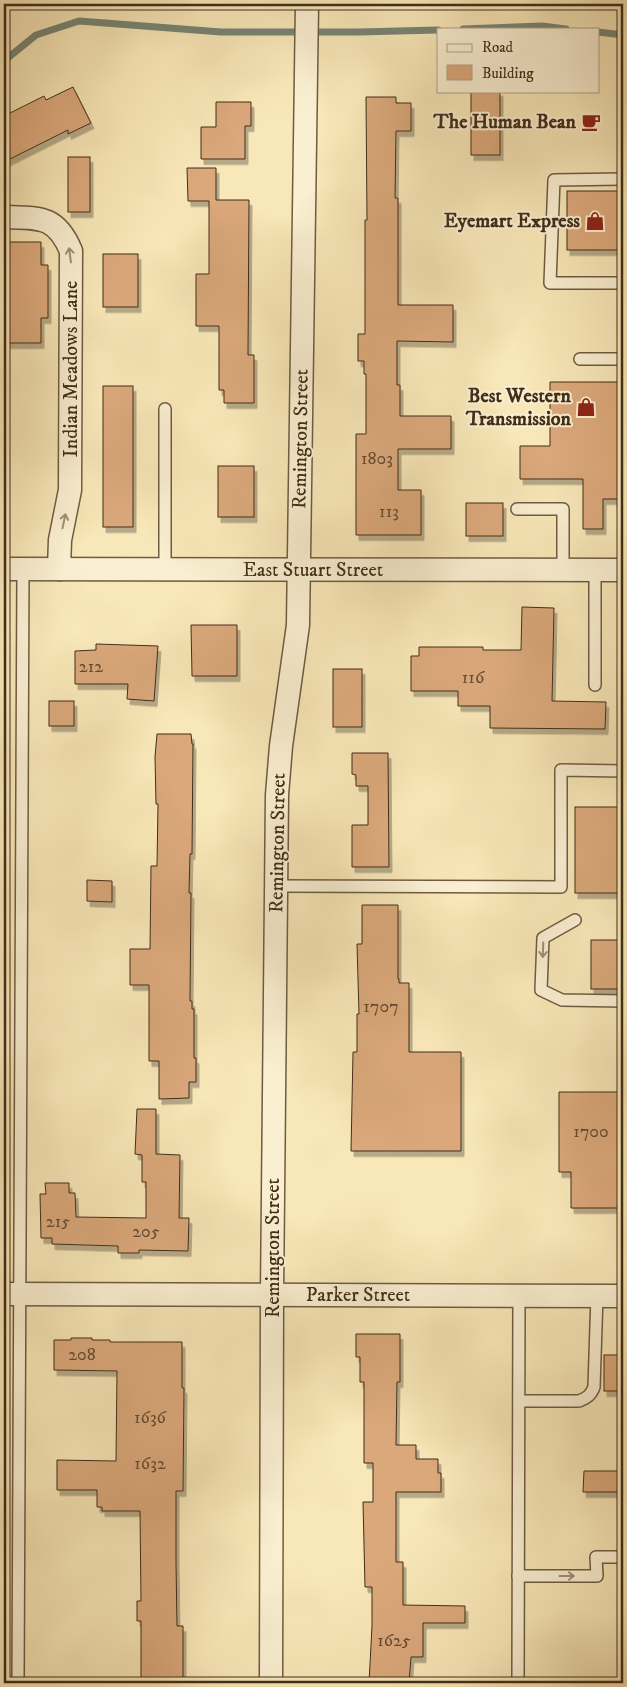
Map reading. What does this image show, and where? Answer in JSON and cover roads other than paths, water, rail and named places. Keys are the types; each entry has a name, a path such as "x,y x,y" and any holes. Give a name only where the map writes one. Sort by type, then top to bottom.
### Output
{"street":[{"name":"Remington Street","path":"271,1683 272,1295 277,795 281,746 298,625 307,4"},
{"name":"Indian Meadows Lane","path":"4,218 38,218 52,224 64,235 71,251 70,490 60,540 59,570"},
{"name":"East Stuart Street","path":"13,569 623,570"},
{"name":"Parker Street","path":"12,1294 623,1296"}],"lane":[{"path":"623,179 554,180 550,283 623,283"},
{"path":"580,359 623,359"},
{"path":"165,409 165,570"},
{"path":"517,509 563,509 563,570"},
{"path":"13,569 12,1294 18,1683"},
{"path":"595,570 595,685"},
{"path":"276,886 561,887 561,770 623,771"},
{"path":"575,920 543,938 541,990 562,1000 623,1001"},
{"path":"518,1683 519,1295"},
{"path":"519,1401 579,1402 591,1394 594,1387 596,1295"},
{"path":"518,1576 596,1576 596,1557 623,1557"}],"waterway":[{"path":"4,61 36,35 79,21 221,32 437,30"},
{"path":"489,28 542,26 558,28"},
{"path":"600,32 623,35"}],"place":[{"name":"The Human Bean","path":"591,122"},
{"name":"Eyemart Express","path":"595,221"},
{"name":"Best Western Transmission","path":"586,407"}]}
